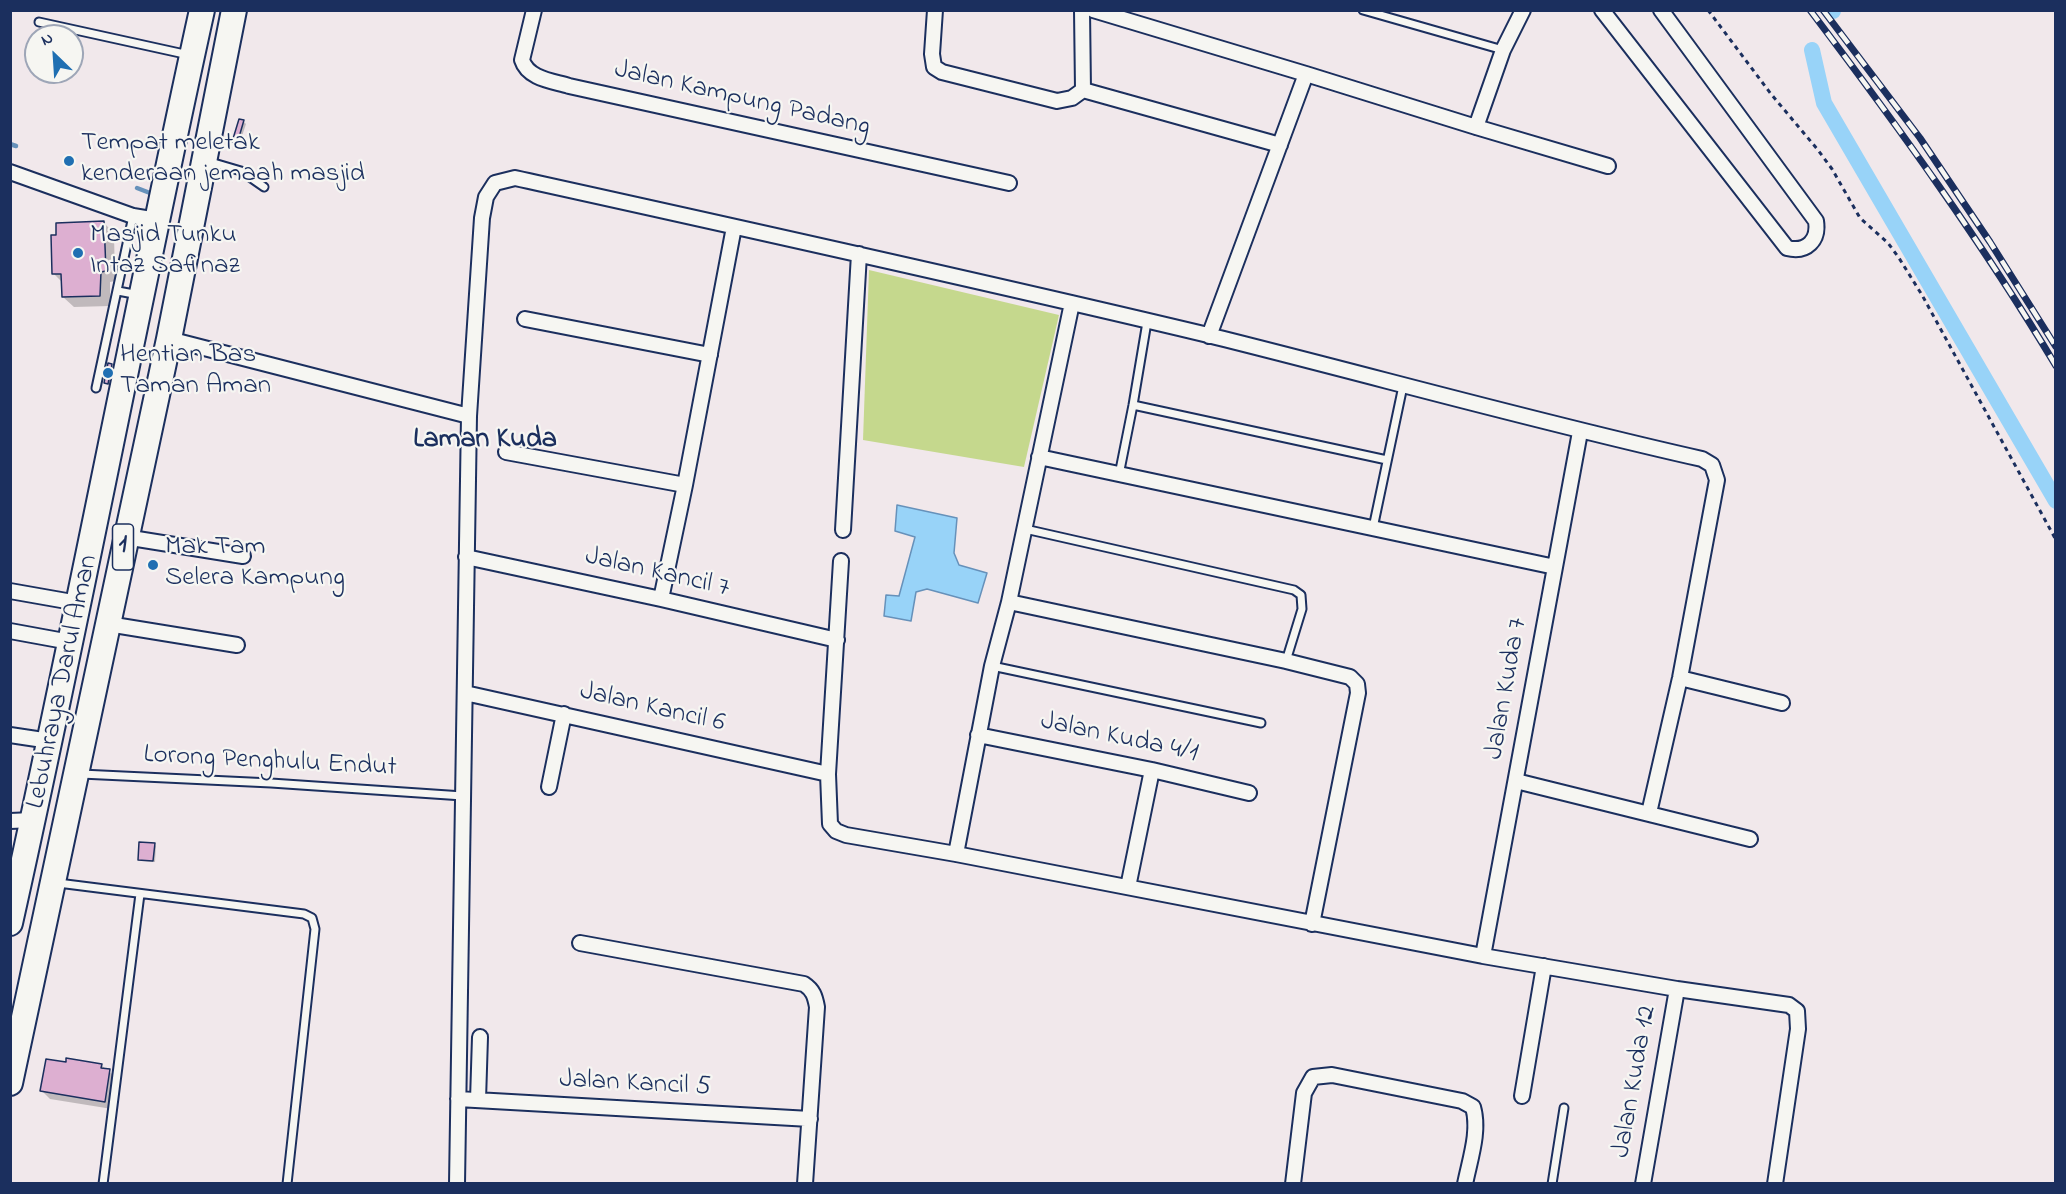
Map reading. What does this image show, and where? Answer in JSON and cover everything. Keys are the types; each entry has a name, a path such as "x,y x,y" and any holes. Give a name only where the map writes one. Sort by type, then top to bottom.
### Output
{"highway":[{"name":"Lebuhraya Darul Aman","path":"10,922 22,820 50,741 78,603 129,294 145,218 192,56 202,10"},
{"name":"Lebuhraya Darul Aman","path":"10,1083 169,339 234,10"}],"street":[{"name":"Jalan Kampung Padang","path":"534,10 522,60 524,68 531,74 569,86 1009,183"},
{"path":"935,10 933,66 942,72 1057,101 1072,98 1083,90"},
{"path":"1082,10 1083,90"},
{"path":"1093,10 1608,166"},
{"path":"1476,127 1503,50 1523,10"},
{"path":"1602,10 1787,248 1795,250 1803,248 1812,242 1818,231 1816,220 1661,10"},
{"path":"1209,336 1306,74"},
{"path":"1083,90 1280,145"},
{"path":"10,172 145,218"},
{"path":"457,1184 469,416 482,218 486,197 495,183 515,178 859,254 1209,336 1580,432 1702,459 1712,465 1717,480 1680,678 1649,813"},
{"path":"662,599 734,226"},
{"path":"843,530 859,254"},
{"path":"956,854 992,666 1010,602 1072,303"},
{"path":"525,319 710,355"},
{"path":"169,339 469,416"},
{"name":"Jalan Kuda 7","path":"1483,956 1580,432"},
{"path":"506,452 685,485"},
{"path":"1039,457 1555,567"},
{"path":"125,537 243,556"},
{"name":"Jalan Kancil 7","path":"466,557 662,599 837,640"},
{"path":"841,561 828,774 830,824 836,831 846,835 956,854 1483,956 1677,989 1789,1005 1797,1011 1798,1029 1775,1184"},
{"path":"10,591 78,603"},
{"path":"1010,602 1286,661 1350,677 1357,684 1358,693 1312,924"},
{"path":"108,624 237,645"},
{"path":"10,631 70,642"},
{"path":"1680,678 1782,703"},
{"name":"Jalan Kancil 6","path":"465,693 828,774"},
{"path":"549,787 564,714"},
{"path":"10,735 50,741"},
{"name":"Jalan Kuda 4/1","path":"978,735 1152,770 1249,793"},
{"path":"1128,887 1152,770"},
{"path":"1516,781 1750,839"},
{"path":"580,943 804,984 811,989 817,1007 805,1184"},
{"path":"1522,1096 1544,966"},
{"name":"Jalan Kuda 12","path":"1643,1184 1677,989"},
{"path":"478,1100 480,1037"},
{"path":"1293,1184 1304,1093 1313,1077 1332,1075 1462,1101 1473,1107 1476,1130 1465,1184"},
{"name":"Jalan Kancil 5","path":"458,1099 810,1119"}],"lane":[{"path":"1363,10 1503,50"},
{"path":"39,22 192,56"},
{"path":"204,160 240,171 264,187"},
{"path":"96,388 129,294"},
{"path":"1119,475 1147,322"},
{"path":"1373,528 1403,386"},
{"path":"1133,405 1387,460"},
{"path":"1025,529 1294,590 1301,595 1302,609 1286,661"},
{"path":"992,666 1261,723"},
{"name":"Lorong Penghulu Endut","path":"75,774 463,795"},
{"path":"53,883 304,914 312,918 315,929 287,1184"},
{"path":"104,1184 140,894"},
{"path":"1552,1184 1564,1108"}],"path":[{"path":"1708,10 1771,94 1832,169 1860,218 1888,243 1899,258 1928,305 2055,540"}],"green space":[{"path":"869,270 1059,315 1024,467 863,440"}],"water":[{"path":"897,505 957,518 954,553 959,565 987,573 978,603 927,589 916,592 911,621 884,616 886,595 899,596 915,537 895,531"}],"building":[{"path":"239,119 244,120 237,144 232,142"},
{"name":"Masjid Tunku Intaz Safinaz","path":"104,221 106,271 101,272 100,296 62,297 61,274 52,274 51,235 56,235 56,223"},
{"name":"Hentian Bas Taman Aman","path":"108,363 112,364 108,384 104,383"},
{"path":"139,842 155,843 153,861 138,860"},
{"path":"66,1058 102,1064 101,1068 110,1069 105,1102 40,1091 46,1059 66,1062"}],"waterway":[{"path":"1812,50 1824,103 2056,501"},
{"path":"10,144 16,146"},
{"path":"137,188 150,193"}],"railway":[{"path":"1810,10 1938,185 1999,274 2056,366"},
{"path":"1823,10 1920,138 1990,242 2056,347"}],"place":[{"name":"Tempat meletak kenderaan jemaah masjid","path":"69,161"},
{"name":"Masjid Tunku Intaz Safinaz","path":"78,253"},
{"name":"Hentian Bas Taman Aman","path":"108,373"},
{"name":"Mak Tam Selera Kampung","path":"153,565"}],"district":[{"name":"Laman Kuda","path":"485,441"}]}
